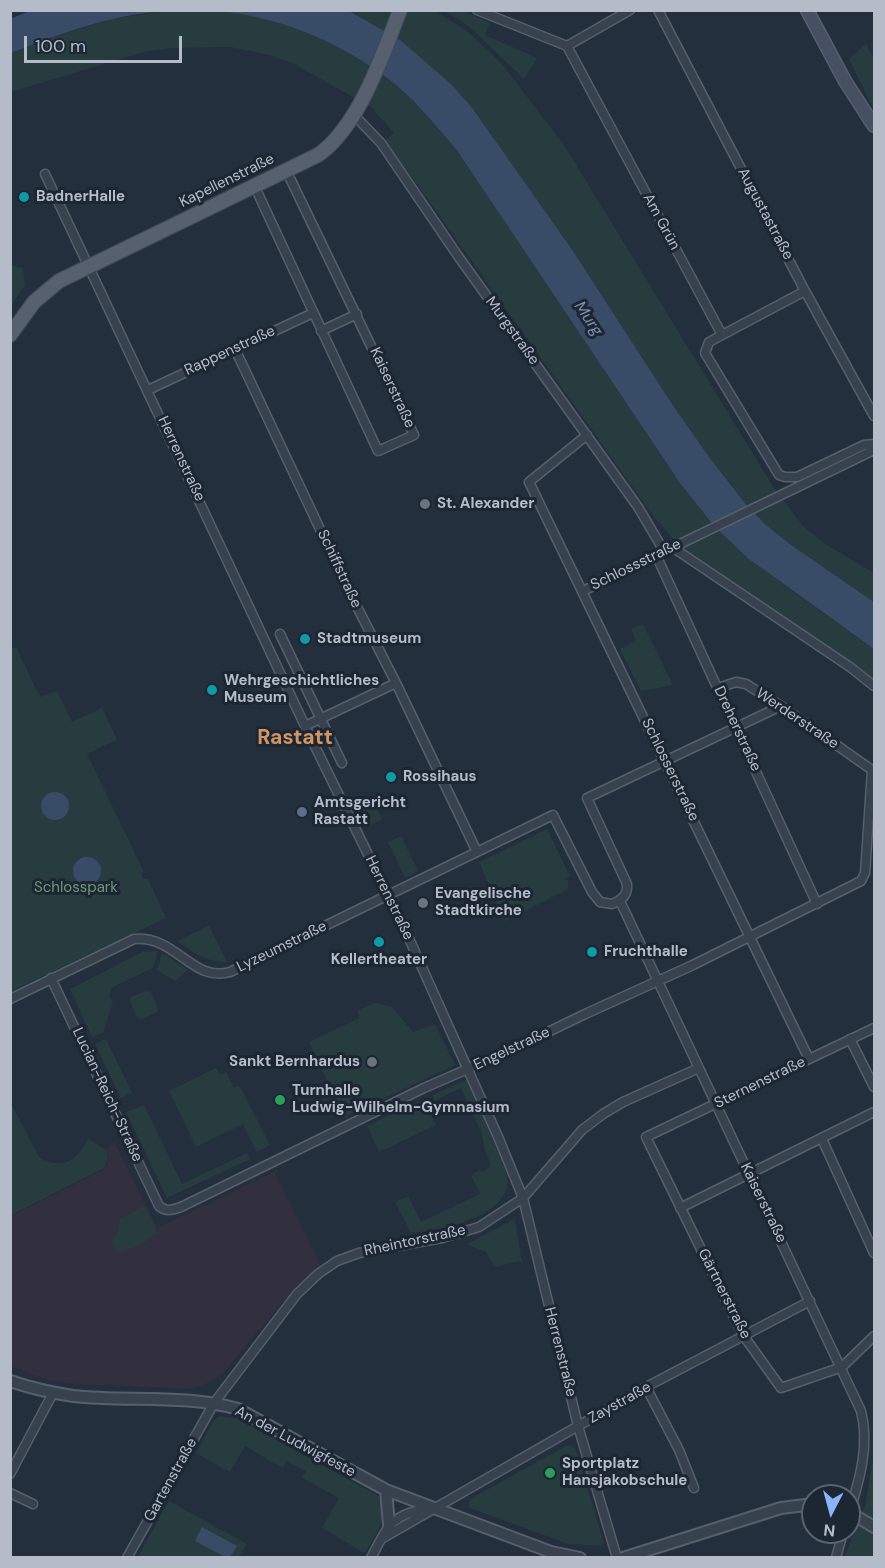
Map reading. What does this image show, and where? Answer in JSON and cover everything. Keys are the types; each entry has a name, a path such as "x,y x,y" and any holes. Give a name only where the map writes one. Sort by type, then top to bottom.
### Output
{"main road":[{"name":"Kapellenstraße","path":"10,335 44,292 59,281 327,149 343,132 357,109 400,10"},
{"path":"807,10 845,81 874,126"}],"street":[{"path":"477,10 567,46 630,10"},
{"name":"Augustastraße","path":"658,10 805,291 874,416"},
{"name":"Am Grün","path":"567,46 722,335"},
{"name":"Murgstraße","path":"357,109 458,256 638,507 664,551 850,668 874,686"},
{"name":"Kaiserstraße","path":"254,185 378,451 414,435 286,171"},
{"path":"45,174 88,267"},
{"name":"Herrenstraße","path":"88,267 469,1069 522,1198 578,1426 617,1557"},
{"path":"805,291 709,342 705,353 779,474 785,477 797,477 864,445 874,444"},
{"name":"Rappenstraße","path":"148,390 313,313"},
{"path":"321,331 357,314"},
{"name":"Schiffstraße","path":"235,349 363,620 396,683 477,852"},
{"name":"Schlosserstraße","path":"587,435 529,482 809,1059"},
{"name":"Schlossstraße","path":"583,591 874,450"},
{"name":"Dreherstraße","path":"664,551 717,686 817,904"},
{"path":"280,634 342,763"},
{"name":"Werderstraße","path":"717,686 741,682 781,706 873,770 865,873 858,883"},
{"path":"305,726 396,683"},
{"path":"620,901 627,891 626,881 587,798 781,706"},
{"name":"Lyzeumstraße","path":"10,999 125,943 142,939 163,944 208,973 223,974 553,815 596,899 608,904 620,901"},
{"name":"Engelstraße","path":"164,1210 181,1207 424,1088 750,937 858,883"},
{"name":"Kaiserstraße","path":"620,901 861,1411 864,1423 864,1454 856,1484"},
{"name":"Lucian-Reich-Straße","path":"51,978 159,1206 164,1210"},
{"name":"Sternenstraße","path":"646,1137 874,1028"},
{"path":"850,1039 874,1087"},
{"name":"Rheintorstraße","path":"214,1403 297,1294 323,1270 359,1253 442,1238 479,1227 522,1198 582,1130 603,1114 623,1102 699,1068"},
{"path":"680,1208 874,1112"},
{"name":"Gärtnerstraße","path":"646,1137 743,1335 781,1388 842,1368"},
{"path":"822,1139 874,1253"},
{"name":"Zaystraße","path":"383,1538 646,1387 810,1300"},
{"path":"842,1368 874,1336"},
{"name":"An der Ludwigfeste","path":"10,1381 53,1393 75,1396 214,1403 238,1410 263,1421 386,1490 551,1552 580,1557"},
{"path":"646,1387 679,1450 694,1488"},
{"path":"10,1474 53,1393"},
{"name":"Gartenstraße","path":"128,1557 214,1403"},
{"path":"386,1490 388,1525"},
{"path":"10,1493 33,1504"},
{"path":"623,1557 781,1508 801,1506"},
{"name":"Zaystraße","path":"371,1557 388,1525 399,1516 432,1508"}],"shaded area":[{"path":"115,1144 157,1228 274,1172 320,1264 295,1287 223,1373 210,1382 192,1389 78,1384 47,1380 11,1366 11,1216 105,1169 109,1158 105,1149"}],"green space":[{"path":"164,11 219,11 287,25 351,53 371,65 398,87 456,149 680,483 714,526 781,583 874,649 874,679 678,544 654,517 385,141 394,133 371,107 294,64 270,55 230,47 172,48 143,52 11,92 10,53 112,19"},
{"path":"349,11 435,11 468,32 502,64 564,145 774,488 803,526 822,542 874,573 874,602 791,545 765,524 744,502 672,404 573,251 473,109 400,40"},
{"path":"445,11 464,11 490,23 485,35 537,58 524,79 470,27"},
{"path":"866,44 874,59 874,110 849,59"},
{"path":"11,265 23,268 25,285 11,306"},
{"path":"643,624 673,685 641,691 620,649 636,641 631,629"},
{"name":"Schlosspark","path":"16,647 40,697 57,691 72,722 102,708 117,739 87,754 144,872 141,873 143,879 148,879 166,918 11,991 10,650"},
{"path":"374,802 382,819 365,828 357,810"},
{"path":"547,829 570,876 565,878 568,881 568,889 505,921 479,862"},
{"path":"401,836 418,871 405,878 388,842"},
{"path":"209,926 227,962 207,959 177,941"},
{"path":"158,951 153,968 111,988 109,996 113,1002 103,1033 92,1037 70,989 143,952"},
{"path":"162,953 188,970 175,981 157,970"},
{"path":"146,991 151,992 158,1009 157,1012 141,1019 137,1017 130,1001 131,997"},
{"path":"375,1003 392,1007 413,1032 435,1024 455,1065 344,1117 309,1042 359,1018 358,1010"},
{"path":"106,1039 132,1093 121,1098 95,1044"},
{"path":"216,1068 220,1075 226,1072 234,1088 240,1086 270,1145 257,1152 243,1124 196,1147 169,1091"},
{"path":"466,1080 469,1082 506,1172 507,1187 501,1199 489,1210 474,1218 440,1229 411,1233 395,1202 408,1196 421,1222 480,1194 471,1175 490,1167 482,1134 461,1088 435,1100 432,1095"},
{"path":"423,1099 436,1125 379,1152 367,1126"},
{"path":"10,1101 39,1157 56,1163 68,1162 79,1153 88,1139 105,1149 108,1158 104,1168 11,1215"},
{"path":"144,1105 182,1184 247,1153 250,1159 167,1198 126,1112"},
{"path":"145,1206 158,1233 146,1239 147,1242 118,1253 111,1243 117,1233 120,1219"},
{"path":"515,1219 522,1264 520,1261 495,1267 486,1252 467,1244"},
{"path":"220,1416 238,1419 380,1497 382,1520 365,1553 322,1528 339,1498 302,1478 306,1471 287,1461 282,1468 245,1446 230,1472 196,1453 214,1420"},
{"name":"Sportplatz Hansjakobschule","path":"568,1445 575,1447 604,1543 601,1546 568,1544 468,1507 470,1499"},
{"path":"874,1455 874,1557 844,1558 850,1544 861,1544 861,1515"},
{"path":"169,1501 247,1544 239,1557 137,1558"}],"water":[{"path":"32,10 179,10 144,13 105,21 67,32 11,53 10,19"},
{"name":"Murg","path":"204,11 349,11 400,40 452,85 473,109 573,251 672,404 744,502 765,524 791,545 874,602 874,649 749,559 714,526 680,483 456,149 405,93 361,60 309,34 253,16"},
{"path":"55,792 65,796 69,806 65,816 55,820 45,816 41,806 45,796"},
{"path":"87,857 97,861 101,871 97,881 87,885 77,881 73,871 77,861"},
{"path":"202,1527 237,1546 230,1557 225,1557 195,1541"}],"place":[{"name":"BadnerHalle","path":"24,197"},
{"name":"St. Alexander","path":"425,504"},
{"name":"Stadtmuseum","path":"305,639"},
{"name":"Wehrgeschichtliches Museum","path":"212,690"},
{"name":"Rossihaus","path":"391,777"},
{"name":"Amtsgericht Rastatt","path":"302,812"},
{"name":"Evangelische Stadtkirche","path":"423,903"},
{"name":"Kellertheater","path":"379,942"},
{"name":"Fruchthalle","path":"592,952"},
{"name":"Sankt Bernhardus","path":"372,1062"},
{"name":"Turnhalle Ludwig-Wilhelm-Gymnasium","path":"280,1100"},
{"name":"Sportplatz Hansjakobschule","path":"550,1473"}],"district":[{"name":"Rastatt","path":"295,738"}]}
